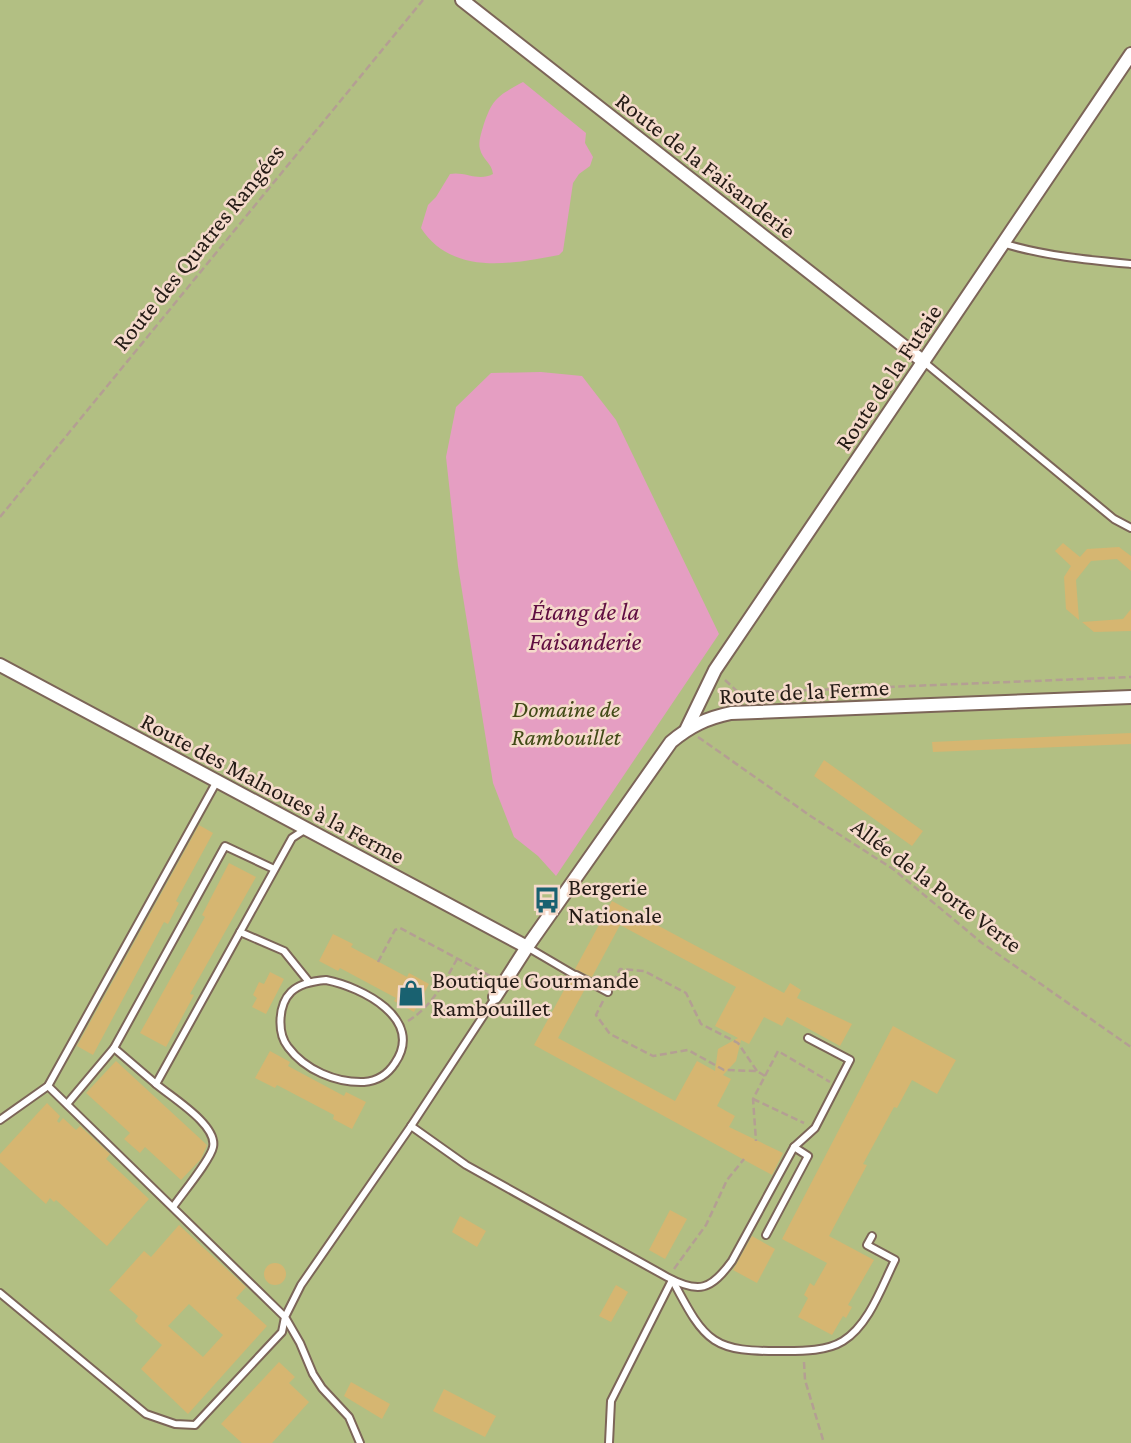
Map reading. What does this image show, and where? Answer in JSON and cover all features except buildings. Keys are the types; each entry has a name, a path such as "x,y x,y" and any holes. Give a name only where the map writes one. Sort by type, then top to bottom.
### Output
{"street":[{"name":"Route de la Faisanderie","path":"462,0 924,362"},
{"name":"Route de la Futaie","path":"687,728 715,670 1131,54"},
{"name":"Route des Malnoues à la Ferme","path":"0,665 527,947"},
{"name":"Route de la Ferme","path":"495,997 671,742 687,728 710,717 731,713 1131,697"}],"lane":[{"path":"1002,243 1023,250 1066,257 1131,264"},
{"path":"924,362 1114,519 1131,528"},
{"path":"0,1120 48,1086 217,781"},
{"path":"156,1084 292,838 306,829"},
{"path":"67,1104 114,1048 225,846 274,869"},
{"path":"240,932 284,951 309,982"},
{"path":"527,947 608,992"},
{"path":"326,980 360,990 379,1003 401,1026 401,1054 391,1068 370,1082 355,1082 324,1074 295,1055 282,1034 280,1018 291,991 309,982 326,980"},
{"path":"0,1293 146,1414 175,1424 195,1425 282,1332 285,1317 301,1285 411,1126 495,997"},
{"path":"411,1126 466,1165 687,1288 705,1287 721,1276 732,1261 794,1147 815,1129 850,1060 808,1038"},
{"path":"114,1048 204,1123 214,1138 213,1149 173,1207"},
{"path":"48,1086 285,1317 313,1374 349,1417 360,1443"},
{"path":"766,1235 808,1156 794,1147"},
{"path":"670,1278 698,1325 720,1344 746,1352 803,1351 842,1342 855,1331 867,1314 895,1260 867,1245 872,1236"},
{"path":"609,1443 611,1401 670,1278"}],"path":[{"name":"Route des Quatres Rangées","path":"0,517 424,0"},
{"path":"715,670 739,693 1131,677"},
{"name":"Allée de la Porte Verte","path":"687,728 722,755 892,869 982,943 1131,1047"},
{"path":"378,962 395,930 400,928 504,984"},
{"path":"401,1026 418,1015 440,991 457,959"},
{"path":"757,1071 724,1070 688,1051 653,1056 610,1034 596,1015 620,969 645,971 686,993 701,1024 737,1043 757,1071 765,1076"},
{"path":"756,1141 753,1099 778,1051 820,1077"},
{"path":"753,1099 797,1119"},
{"path":"670,1278 706,1225 727,1180 744,1159"},
{"path":"803,1351 805,1380 824,1443"}],"green space":[{"name":"Domaine de Rambouillet","path":"0,0 1131,0 1131,1443 0,1443"}],"water":[{"path":"523,82 586,133 585,143 593,157 590,166 579,174 573,183 563,251 559,255 503,263 466,260 449,254 434,243 421,228 428,205 450,174 482,177 493,174 480,149 483,127 489,110 497,99"},
{"name":"Étang de la Faisanderie","path":"541,372 582,376 616,420 719,634 556,876 538,856 514,837 493,783 458,566 446,457 456,407 491,373"}],"place":[{"name":"Bergerie Nationale","path":"547,900"},
{"name":"Boutique Gourmande Rambouillet","path":"411,993"}]}
